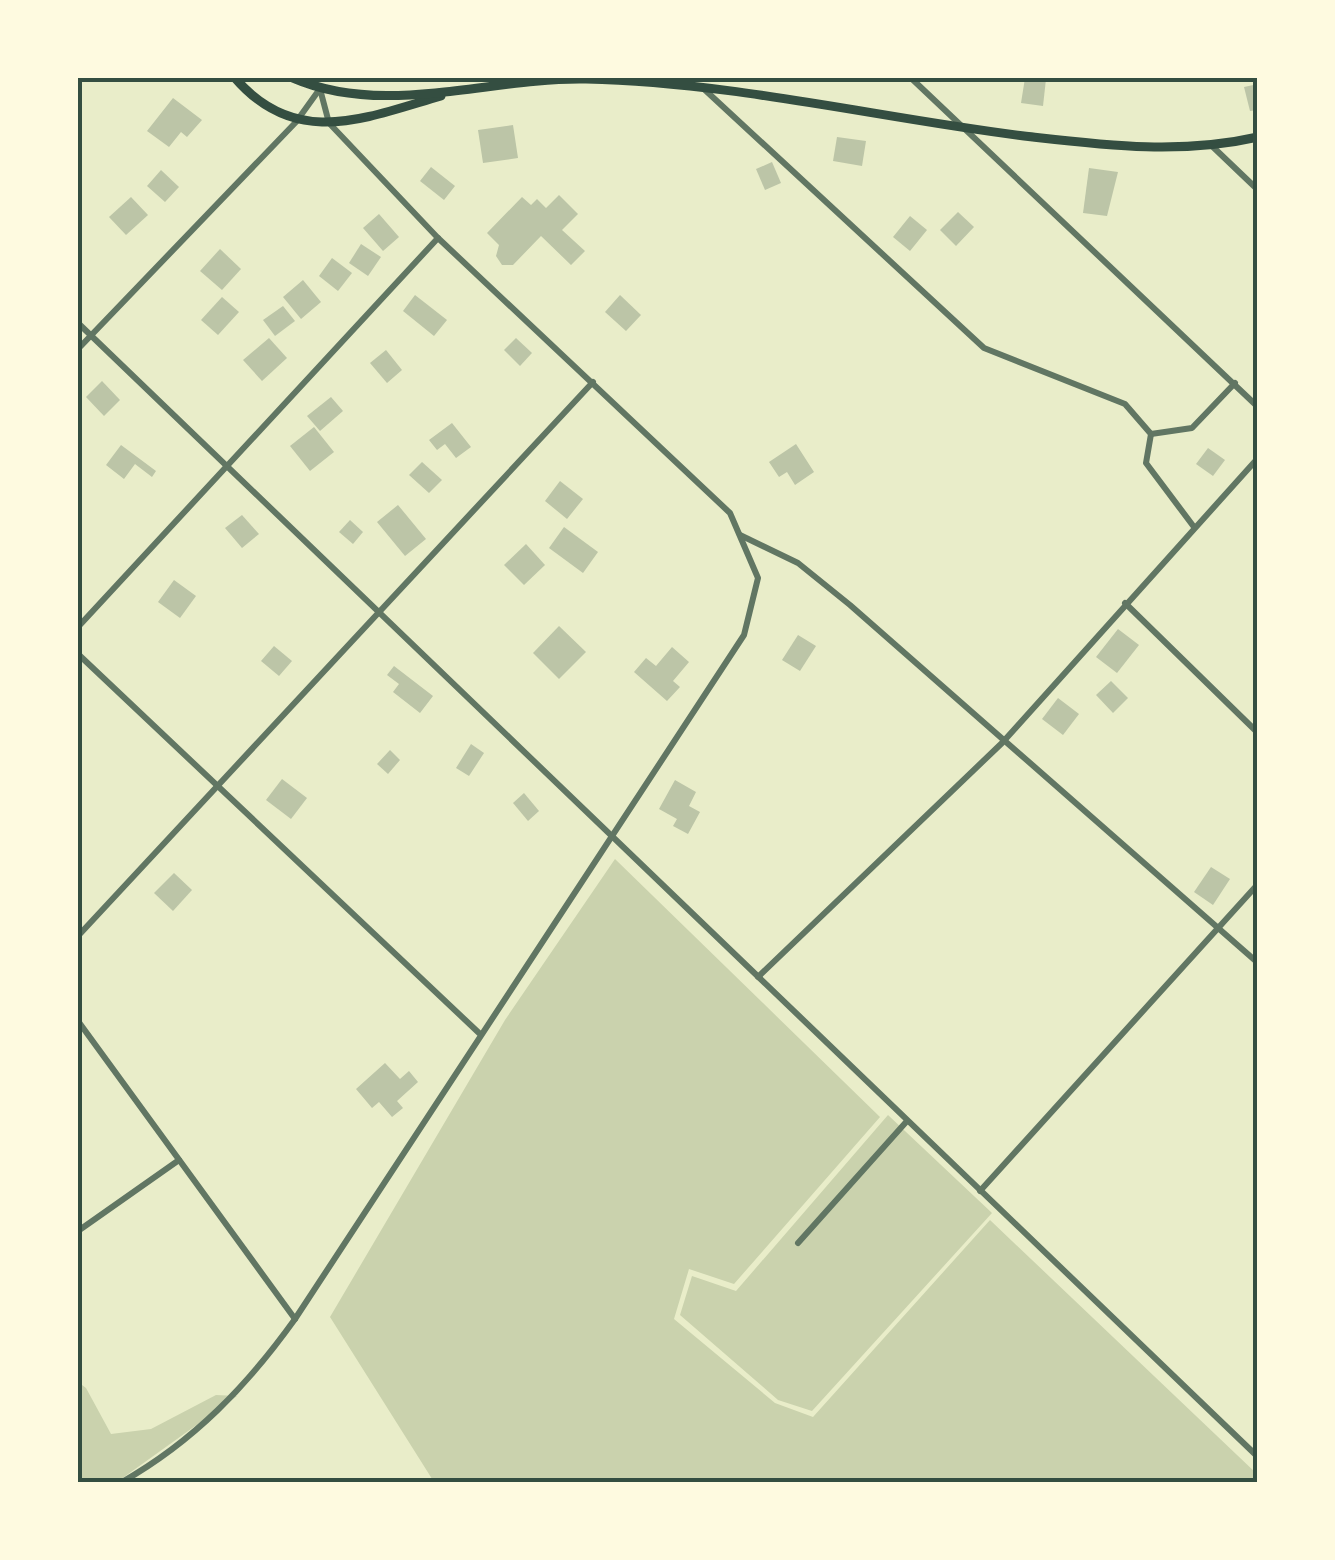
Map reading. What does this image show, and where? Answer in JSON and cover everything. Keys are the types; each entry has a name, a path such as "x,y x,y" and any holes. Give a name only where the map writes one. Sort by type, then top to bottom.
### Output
{"main road":[{"path":"236,78 266,107 296,122 367,118 458,91"},
{"path":"293,78 320,90 366,94 458,91 585,79 705,90 1132,149 1213,148 1258,137"}],"street":[{"path":"911,78 1258,407"},
{"path":"78,348 296,122 320,90"},
{"path":"122,1482 169,1455 252,1380 744,635 758,578 730,512 438,238 328,123 320,90"},
{"path":"705,90 984,348 1125,404 1151,434"},
{"path":"1213,148 1258,190"},
{"path":"78,627 438,238"},
{"path":"78,322 224,467 1258,1457"},
{"path":"78,936 217,782 593,382"},
{"path":"1151,434 1192,428 1235,383"},
{"path":"1151,434 1146,463 1194,527"},
{"path":"758,978 1002,743 1258,458"},
{"path":"740,535 798,564 850,605 1002,743 1258,963"},
{"path":"1125,603 1258,734"},
{"path":"78,654 478,1033"},
{"path":"980,1192 1258,884"},
{"path":"78,1021 294,1319"},
{"path":"798,1243 907,1120"},
{"path":"78,1231 179,1160"}],"green space":[{"path":"615,859 880,1117 734,1284 689,1269 674,1319 775,1403 813,1417 990,1220 1257,1474 1257,1482 434,1482 330,1317 505,1020"},
{"path":"888,1115 992,1213 812,1411 778,1400 680,1315 692,1276 736,1291"},
{"path":"78,1382 86,1388 111,1434 151,1429 216,1395 237,1396 117,1482 78,1482"}],"building":[{"path":"1025,78 1046,79 1043,106 1021,103"},
{"path":"1258,84 1258,110 1250,111 1244,87"},
{"path":"173,98 202,120 187,137 181,132 169,147 147,131"},
{"path":"513,125 518,158 483,163 478,130"},
{"path":"837,137 866,141 862,166 833,161"},
{"path":"772,162 781,183 765,190 756,169"},
{"path":"431,167 455,186 444,200 420,181"},
{"path":"1089,168 1118,172 1107,216 1083,213"},
{"path":"161,170 179,187 165,202 147,186"},
{"path":"559,195 578,214 562,230 585,251 571,265 541,236 513,265 502,265 496,256 499,245 487,233 522,197 531,205 537,199 546,208"},
{"path":"131,197 148,215 126,235 109,217"},
{"path":"958,212 974,227 956,246 940,230"},
{"path":"379,214 399,237 383,251 363,228"},
{"path":"910,216 927,230 910,251 893,237"},
{"path":"361,244 381,257 368,276 349,263"},
{"path":"220,249 241,269 222,290 200,271"},
{"path":"332,258 352,273 338,291 319,276"},
{"path":"303,280 321,302 301,319 283,297"},
{"path":"415,295 447,320 434,336 403,311"},
{"path":"620,295 641,315 626,331 605,312"},
{"path":"222,297 239,312 218,335 201,320"},
{"path":"283,306 295,321 275,336 263,320"},
{"path":"269,338 287,358 262,381 243,360"},
{"path":"516,338 532,353 520,366 504,350"},
{"path":"386,350 402,370 387,383 370,363"},
{"path":"102,381 120,400 104,416 86,397"},
{"path":"331,397 343,411 320,431 307,416"},
{"path":"452,423 471,447 456,458 445,444 437,450 429,440"},
{"path":"314,427 334,452 310,471 290,446"},
{"path":"796,444 814,472 795,485 787,472 779,477 769,462"},
{"path":"121,445 156,471 152,477 135,464 124,479 106,465"},
{"path":"1208,448 1225,460 1213,476 1196,464"},
{"path":"422,462 442,480 429,493 409,475"},
{"path":"560,481 583,499 567,519 545,501"},
{"path":"398,505 426,539 405,556 377,522"},
{"path":"242,515 259,534 242,548 225,528"},
{"path":"350,520 363,532 353,544 339,532"},
{"path":"564,527 598,552 583,573 549,548"},
{"path":"526,544 545,565 524,585 504,565"},
{"path":"174,580 196,596 180,618 158,602"},
{"path":"559,626 586,652 559,679 533,653"},
{"path":"1118,629 1139,645 1117,673 1096,657"},
{"path":"798,635 816,646 800,671 782,660"},
{"path":"274,646 292,661 279,676 261,661"},
{"path":"672,647 689,662 673,681 680,687 667,701 634,672 646,658 656,666"},
{"path":"394,666 433,696 420,713 393,692 399,684 387,675"},
{"path":"1111,681 1128,698 1113,713 1096,695"},
{"path":"1058,698 1079,714 1063,735 1042,719"},
{"path":"471,744 484,753 469,776 456,768"},
{"path":"390,750 400,760 388,774 377,764"},
{"path":"282,779 307,798 291,819 266,800"},
{"path":"675,780 696,792 689,806 700,812 688,834 673,826 677,819 659,809"},
{"path":"524,793 539,811 528,821 513,803"},
{"path":"1211,867 1230,879 1213,905 1194,892"},
{"path":"174,873 192,890 173,911 154,893"},
{"path":"385,1063 400,1079 409,1071 418,1082 397,1101 403,1108 392,1117 379,1102 372,1108 356,1089"}]}
